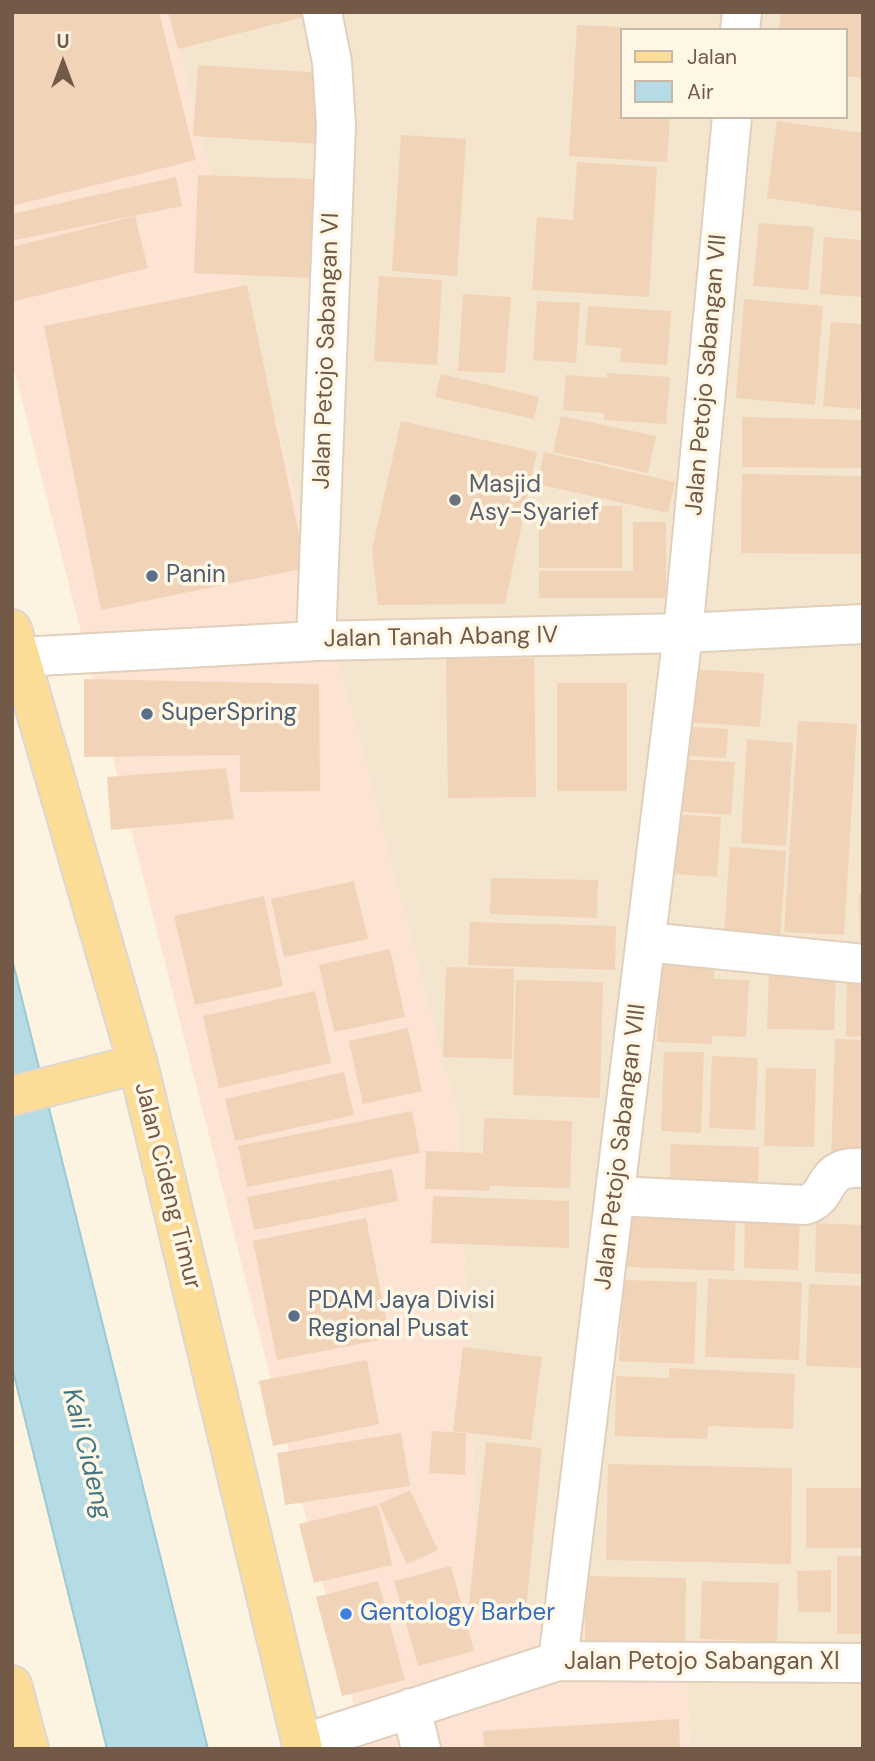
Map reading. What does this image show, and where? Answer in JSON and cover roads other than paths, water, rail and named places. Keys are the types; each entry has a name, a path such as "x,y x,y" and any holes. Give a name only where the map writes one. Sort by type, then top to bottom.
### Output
{"main road":[{"name":"Jalan Cideng Timur","path":"16,643 138,1064 303,1746"},
{"path":"12,1096 138,1064"},
{"path":"12,1685 29,1749"}],"street":[{"name":"Jalan Petojo Sabangan VI","path":"316,641 336,126 332,62 322,12"},
{"name":"Jalan Petojo Sabangan VI","path":"332,62 343,12"},
{"name":"Jalan Petojo Sabangan VII","path":"683,633 732,119"},
{"name":"Jalan Tanah Abang IV","path":"16,643 316,641 683,633 863,624"},
{"name":"Jalan Petojo Sabangan VIII","path":"558,1661 683,633"},
{"path":"646,942 863,964"},
{"path":"615,1196 805,1205 814,1202 834,1173 848,1167 863,1168"},
{"name":"Jalan Petojo Sabangan XI","path":"303,1746 411,1707 476,1689 558,1661 863,1663"},
{"path":"411,1707 421,1749"}],"water":[{"name":"Kali Cideng","path":"12,959 208,1749 107,1749 12,1367"}],"place":[{"name":"Masjid Asy-Syarief","path":"455,500"},
{"name":"Panin","path":"152,576"},
{"name":"SuperSpring","path":"147,714"},
{"name":"PDAM Jaya Divisi Regional Pusat","path":"294,1316"},
{"name":"Gentology Barber","path":"346,1614"}]}
